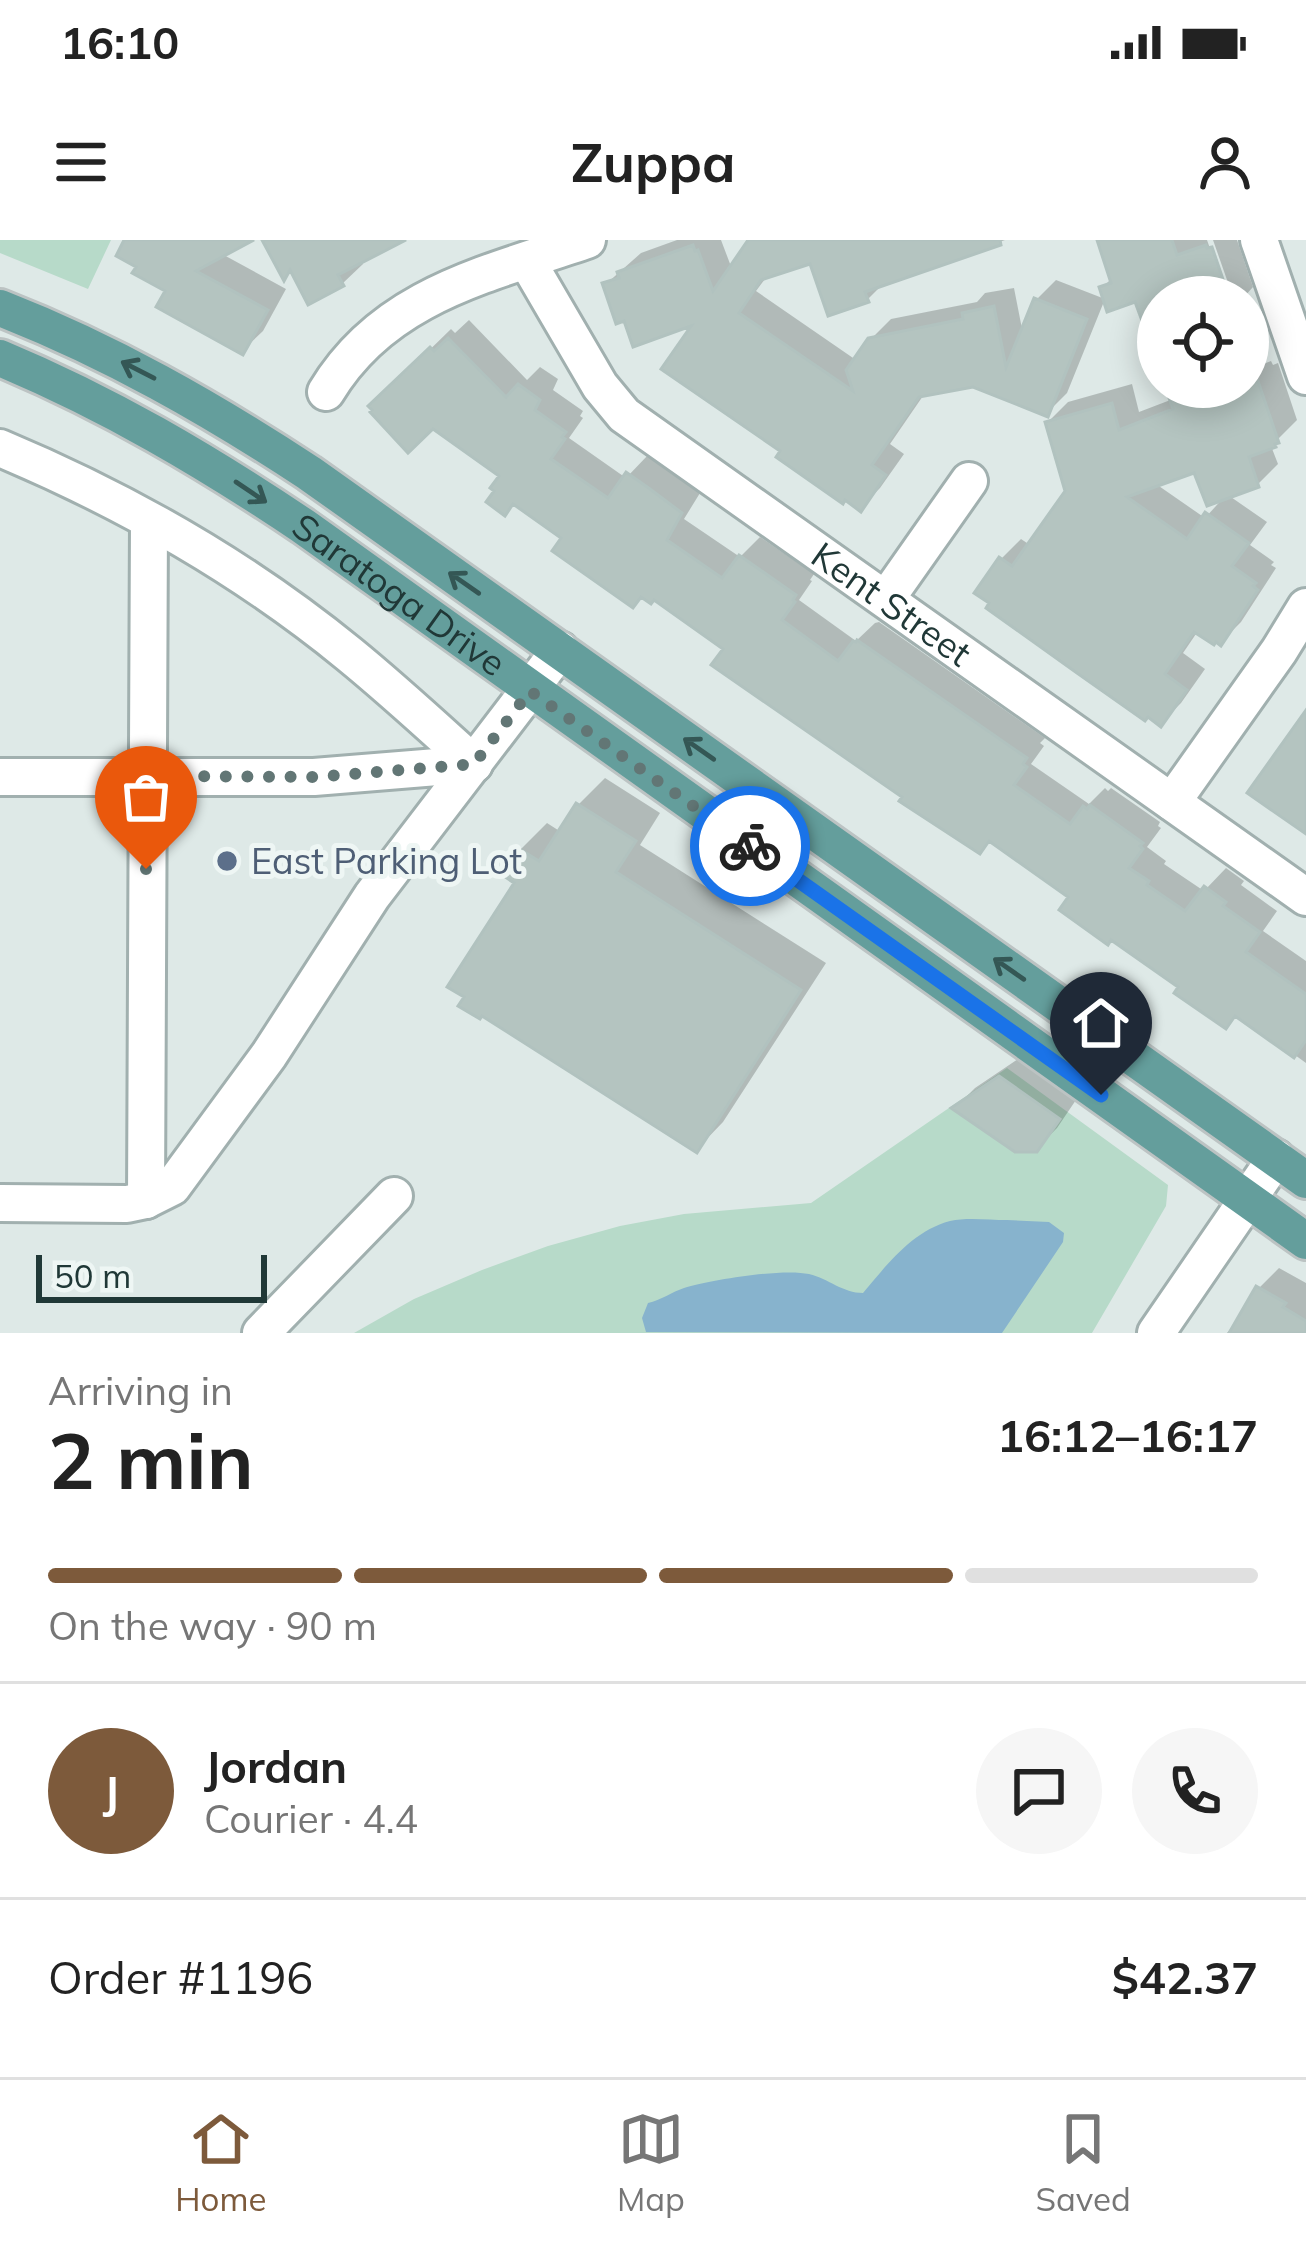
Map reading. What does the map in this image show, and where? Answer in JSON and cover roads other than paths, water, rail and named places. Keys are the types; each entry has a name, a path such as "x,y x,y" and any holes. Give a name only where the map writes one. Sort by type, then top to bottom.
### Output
{"main road":[{"name":"Saratoga Drive","path":"0,308 134,367 223,416 309,473 1306,1180"},
{"name":"Saratoga Drive","path":"0,358 132,420 303,526 1306,1241"}],"street":[{"path":"326,392 357,350 411,307 454,284 587,240"},
{"path":"1259,240 1306,376"},
{"name":"Kent Street","path":"527,261 600,386 624,415 1306,897"},
{"path":"0,448 57,472 234,571 347,652 474,764"},
{"path":"886,599 969,482"},
{"path":"146,1200 149,521"},
{"path":"1172,802 1306,607"},
{"path":"0,1203 128,1204 172,1187 269,1055 372,896 560,650"},
{"path":"0,778 314,777 474,764"},
{"path":"1156,1333 1276,1159"},
{"path":"261,1333 394,1196"}],"water":[{"path":"964,1219 1049,1222 1064,1233 1063,1242 1002,1333 646,1332 642,1318 648,1303 684,1288 746,1276 809,1274 863,1293 901,1250 936,1226"}],"place":[{"name":"East Parking Lot","path":"227,861"}]}
